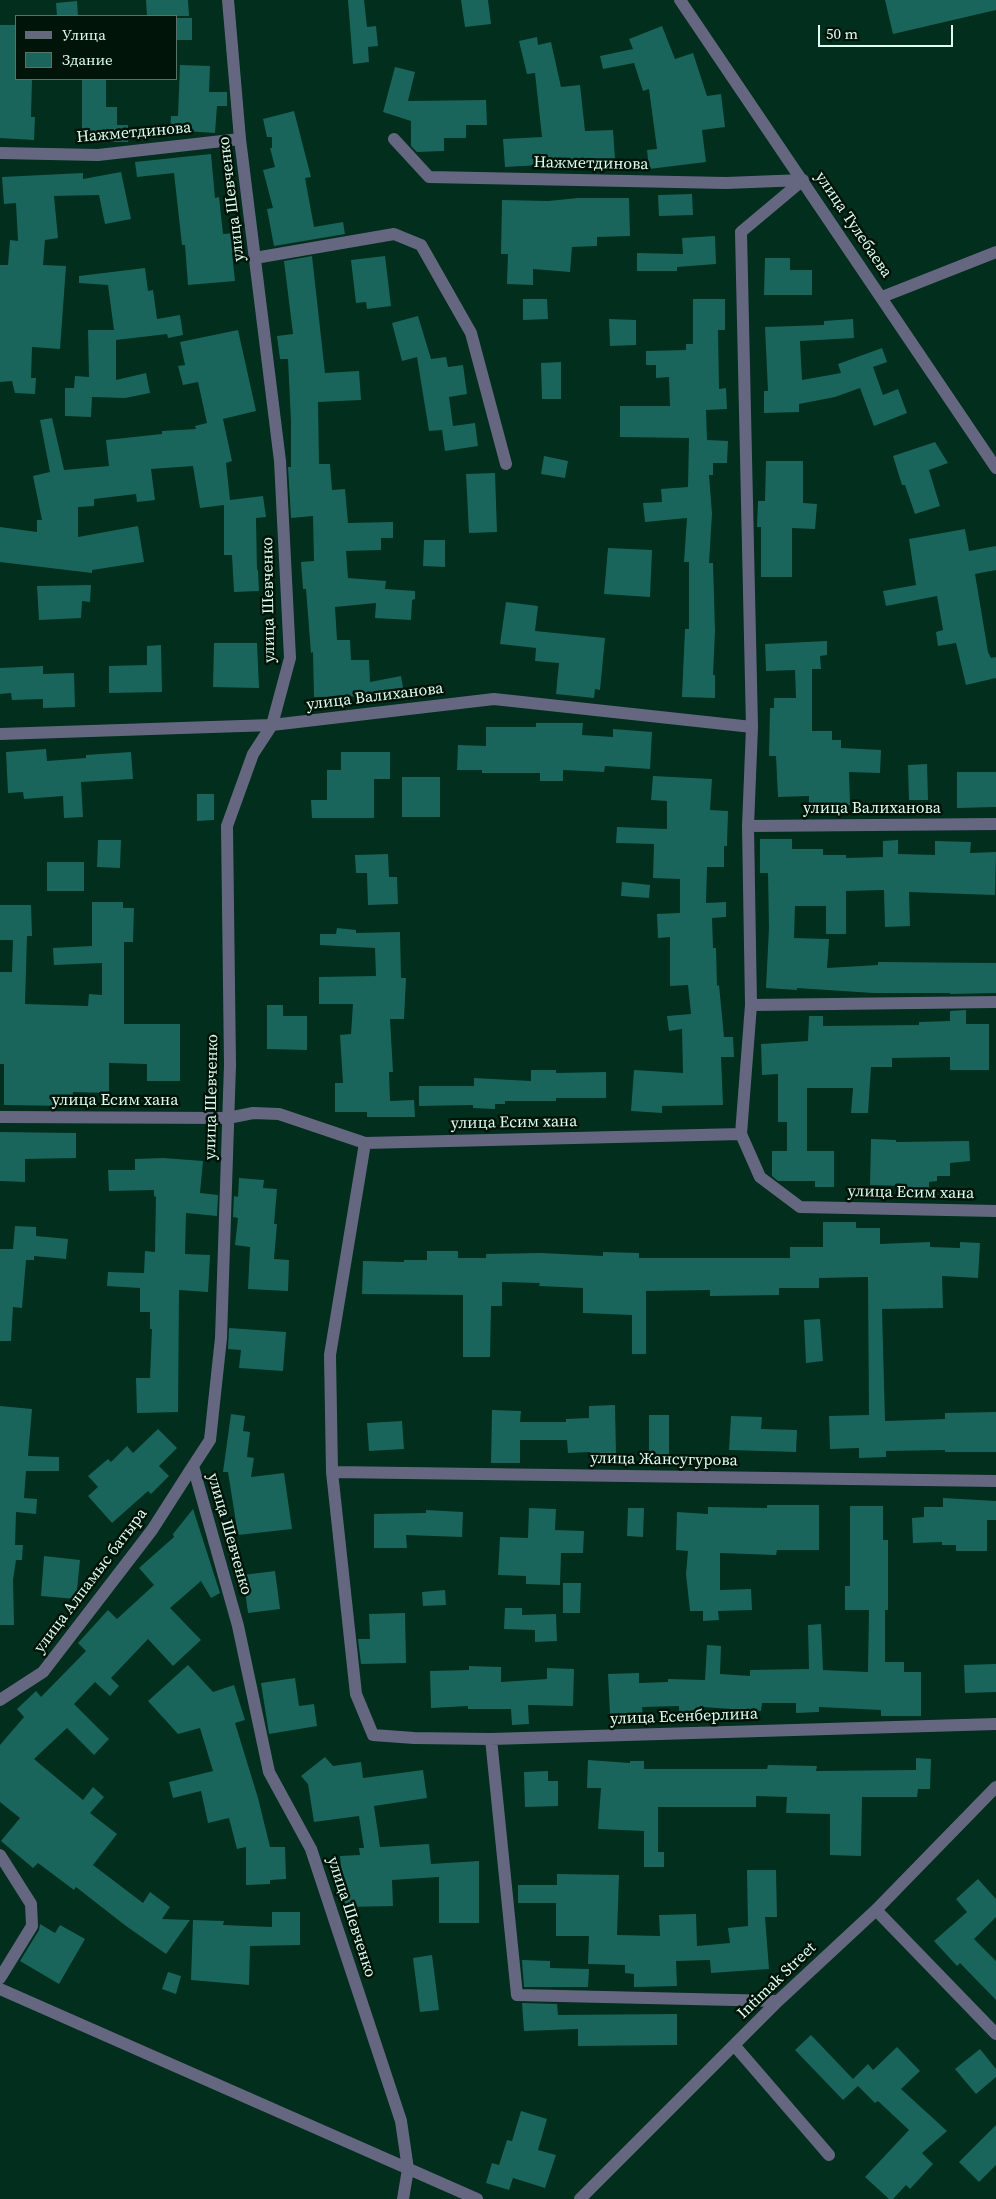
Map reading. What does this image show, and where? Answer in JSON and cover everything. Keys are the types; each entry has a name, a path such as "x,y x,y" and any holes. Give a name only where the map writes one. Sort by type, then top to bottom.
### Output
{"street":[{"name":"улица Шевченко","path":"228,0 240,139 280,461 290,658 272,725 254,754 227,826 230,1065 221,1338 210,1440 193,1466 238,1626 269,1772 311,1849 401,2121 408,2169 403,2199"},
{"name":"улица Тулебаева","path":"680,0 996,468"},
{"name":"Нажметдинова","path":"0,153 98,155 240,139"},
{"name":"Нажметдинова","path":"394,139 429,177 726,183 803,180"},
{"path":"741,1134 751,1004 748,826 752,727 741,232 803,180"},
{"path":"255,258 394,234 421,244 471,333 506,464"},
{"path":"882,297 996,252"},
{"name":"улица Валиханова","path":"0,734 272,725 494,700 752,727"},
{"name":"улица Валиханова","path":"748,826 996,824"},
{"path":"751,1004 996,1002"},
{"name":"улица Есим хана","path":"0,1117 228,1118 254,1113 279,1114 365,1143 741,1134 760,1177 800,1208 996,1210"},
{"path":"332,1472 330,1355 365,1143"},
{"name":"улица Алпамыс батыра","path":"0,1700 43,1672 152,1530 193,1466"},
{"name":"улица Жансугурова","path":"332,1472 996,1481"},
{"name":"улица Есенберлина","path":"332,1472 356,1694 373,1735 414,1738 492,1739 996,1724"},
{"path":"492,1739 517,1995 778,2001"},
{"name":"Intimak Street","path":"580,2199 778,2001 876,1910 996,1787"},
{"path":"0,1855 30,1904 32,1926 0,1978"},
{"path":"876,1910 996,2034"},
{"path":"0,1989 477,2199"},
{"path":"734,2045 828,2156"}],"building":[{"path":"146,0 188,0 189,16 147,15"},
{"path":"348,0 364,0 367,27 376,26 378,46 368,47 369,62 353,64"},
{"path":"461,0 488,0 491,24 465,27"},
{"path":"885,0 996,0 996,10 893,34"},
{"path":"77,1 78,15 57,15 56,3"},
{"path":"178,18 192,18 192,40 178,40"},
{"path":"0,25 15,25 15,80 32,80 31,117 35,117 34,140 0,138"},
{"path":"662,26 675,59 693,53 707,96 721,94 725,127 702,130 706,162 649,169 647,150 657,149 649,89 643,91 634,63 603,69 600,56 633,49 629,39"},
{"path":"537,37 538,45 551,42 561,87 580,85 585,131 613,130 615,159 505,167 503,139 542,137 535,73 527,74 519,41"},
{"path":"180,65 210,66 209,92 227,92 227,106 217,106 215,133 170,130 171,116 178,116"},
{"path":"395,67 415,72 408,101 486,100 487,125 466,125 466,138 444,138 444,151 417,152 411,146 411,121 383,112"},
{"path":"82,80 106,80 106,107 117,107 117,125 128,125 128,142 82,142"},
{"path":"294,111 311,177 305,178 314,227 343,222 345,234 274,246 267,209 273,208 263,170 275,167 270,148 272,148 272,137 267,137 263,119"},
{"path":"211,154 215,198 219,197 223,234 236,233 238,252 232,253 235,281 188,285 185,245 182,245 174,173 137,177 135,162"},
{"path":"121,172 131,219 105,224 99,195 54,196 58,238 45,240 43,265 66,266 60,349 32,347 31,378 36,378 35,394 15,393 12,381 0,382 0,265 8,265 10,240 18,241 16,203 4,204 2,177 83,173 83,179"},
{"path":"692,194 693,215 659,216 658,195"},
{"path":"578,198 629,198 630,236 597,237 597,246 572,247 570,272 533,269 533,285 507,284 508,254 501,254 502,200 548,201"},
{"path":"715,236 716,264 677,267 677,271 637,271 637,253 683,254 682,238"},
{"path":"312,256 325,373 359,371 361,400 318,402 319,464 330,464 332,490 345,489 348,523 393,522 393,538 381,538 381,550 346,551 348,578 386,581 385,589 415,591 415,599 412,600 411,620 375,618 376,603 335,607 337,640 350,640 351,660 369,660 370,682 401,676 404,693 382,696 314,697 313,652 311,653 306,589 303,589 301,562 314,561 313,516 291,518 288,467 291,467 291,421 288,359 280,359 277,336 293,334 284,261"},
{"path":"385,256 391,306 367,309 366,302 356,303 351,260"},
{"path":"765,258 790,258 790,270 812,270 812,295 764,295"},
{"path":"145,268 148,291 153,290 157,319 180,315 183,335 168,338 167,334 116,340 116,380 146,373 150,393 125,398 92,397 91,417 65,416 65,388 74,388 75,376 89,377 88,330 114,330 108,285 79,283 79,276"},
{"path":"523,299 547,299 548,319 523,320"},
{"path":"693,299 725,299 725,330 718,330 719,389 726,388 727,409 706,410 707,440 728,441 727,463 713,463 713,475 709,475 712,514 709,563 713,563 715,631 713,675 715,675 715,698 682,697 685,629 689,629 689,562 684,562 687,518 645,522 643,503 662,502 661,489 688,487 689,438 620,437 620,406 670,406 669,377 656,378 656,365 646,365 646,351 686,350 686,344 693,344"},
{"path":"418,316 431,359 446,357 448,367 463,365 467,394 449,397 453,426 475,423 478,446 445,451 442,430 429,431 417,357 402,361 392,323"},
{"path":"609,319 636,320 636,345 610,346"},
{"path":"853,319 854,338 800,341 802,380 841,373 838,364 882,348 887,362 873,367 883,395 898,389 907,413 874,426 860,388 835,397 799,404 799,412 764,413 764,391 768,391 765,327 824,325 824,321"},
{"path":"238,330 256,411 223,419 232,461 226,463 230,500 263,496 266,517 256,518 259,591 234,592 232,555 224,555 224,505 200,508 193,466 151,469 155,500 137,502 136,494 94,499 94,506 78,507 78,537 138,526 144,562 92,570 92,573 0,562 0,527 37,532 37,520 42,520 33,476 50,472 40,420 52,418 64,470 109,466 106,440 162,434 162,431 196,429 195,426 207,423 198,382 183,385 178,366 185,365 180,342"},
{"path":"561,362 561,399 542,399 541,363"},
{"path":"935,442 948,463 929,470 940,506 915,514 905,485 902,485 893,456"},
{"path":"544,456 568,461 565,478 541,474"},
{"path":"766,461 803,461 803,503 817,504 815,529 792,528 792,577 761,577 761,527 757,527 758,501 765,501"},
{"path":"495,473 497,532 469,533 466,474"},
{"path":"965,529 969,551 996,546 996,570 975,574 988,652 991,658 996,657 996,678 966,685 956,643 938,646 936,632 943,630 937,596 886,606 883,591 916,585 909,539"},
{"path":"424,540 445,540 445,567 423,566"},
{"path":"608,548 652,550 650,597 604,594"},
{"path":"91,585 90,602 82,601 81,618 39,620 37,586"},
{"path":"506,602 538,606 535,631 605,638 600,690 595,689 594,698 556,694 559,663 535,661 536,648 500,644"},
{"path":"827,641 827,655 820,656 821,669 812,669 812,731 832,731 832,740 841,740 841,748 881,750 880,773 849,772 850,805 809,805 809,796 778,797 776,756 769,756 770,708 774,708 774,698 796,698 795,670 766,671 765,644"},
{"path":"214,643 257,643 259,688 213,687"},
{"path":"161,645 162,692 109,693 109,666 147,665 147,646"},
{"path":"43,666 43,674 74,673 75,707 43,708 43,699 12,700 11,693 0,694 0,668"},
{"path":"536,723 583,723 582,735 613,737 613,729 652,732 650,769 605,766 604,772 563,770 563,781 540,781 540,773 482,773 482,770 457,770 458,745 486,746 486,727 536,727"},
{"path":"46,749 47,761 86,758 86,755 131,752 133,779 81,782 83,817 64,818 63,796 24,799 23,792 8,793 6,752"},
{"path":"341,752 390,752 390,779 374,779 374,818 312,818 311,800 327,800 327,770 341,770"},
{"path":"927,764 928,800 909,800 908,765"},
{"path":"957,772 996,772 996,807 957,808"},
{"path":"653,776 712,779 710,810 728,811 724,867 707,867 706,903 726,902 726,917 712,918 713,948 716,948 717,986 719,985 724,1037 733,1037 734,1057 721,1057 723,1105 662,1106 662,1113 631,1111 634,1070 683,1073 682,1029 669,1031 667,1016 691,1014 688,985 670,986 670,937 658,938 657,914 680,913 680,879 653,878 654,844 616,843 617,827 667,829 667,801 651,800"},
{"path":"402,777 440,777 440,817 402,817"},
{"path":"197,794 214,794 214,820 197,821"},
{"path":"760,839 792,839 792,849 823,849 823,855 846,855 846,858 883,857 883,841 898,840 898,854 935,855 935,841 971,842 970,853 996,852 995,895 909,892 910,926 885,927 884,890 846,891 846,934 826,934 826,906 795,906 794,938 829,939 827,968 878,965 878,962 996,963 996,993 873,993 766,988 769,928 768,873 760,873"},
{"path":"98,840 121,840 120,868 97,867"},
{"path":"388,854 389,877 397,877 398,904 368,905 367,873 356,873 355,855"},
{"path":"47,862 84,862 84,891 47,891"},
{"path":"622,882 650,885 649,898 621,896"},
{"path":"92,902 123,902 123,908 134,908 133,942 124,942 124,1024 180,1024 180,1081 147,1081 147,1064 109,1063 109,1093 73,1092 72,1106 4,1105 4,1064 0,1064 0,972 12,972 13,940 0,940 0,905 31,905 32,936 27,936 25,1004 88,1006 89,994 102,995 102,963 54,965 53,948 92,946"},
{"path":"337,928 356,930 356,933 400,932 401,978 406,978 404,1019 390,1019 393,1072 389,1072 390,1101 414,1100 415,1117 367,1117 367,1112 335,1112 335,1083 343,1083 340,1035 351,1034 353,1004 319,1004 319,977 376,976 375,948 320,945 320,934 336,934"},
{"path":"267,1005 283,1005 283,1016 307,1016 307,1050 267,1049"},
{"path":"966,1010 966,1024 989,1024 989,1070 950,1070 950,1057 892,1058 892,1067 871,1067 868,1113 851,1113 853,1088 807,1088 807,1151 834,1151 834,1187 815,1187 815,1181 778,1181 772,1176 772,1151 787,1151 787,1122 778,1122 778,1074 762,1075 761,1044 808,1041 809,1016 823,1016 823,1026 919,1025 919,1022 950,1021 950,1011"},
{"path":"531,1070 556,1070 556,1073 606,1072 606,1098 556,1098 556,1101 505,1101 505,1104 495,1104 495,1109 473,1108 473,1105 419,1106 419,1086 474,1086 474,1078 531,1081"},
{"path":"0,1132 76,1133 76,1158 25,1159 25,1182 0,1181"},
{"path":"871,1139 896,1140 896,1142 969,1141 970,1161 950,1163 950,1176 937,1176 937,1181 929,1182 929,1199 906,1199 906,1186 870,1185"},
{"path":"163,1158 203,1161 200,1193 218,1195 217,1216 186,1213 185,1254 210,1255 208,1292 179,1290 178,1412 137,1413 136,1378 150,1378 152,1329 150,1329 150,1312 140,1312 140,1288 107,1286 108,1272 144,1273 145,1251 155,1252 156,1197 154,1196 154,1190 109,1191 108,1170 135,1170 135,1159"},
{"path":"239,1178 264,1180 263,1188 277,1189 274,1259 289,1260 288,1291 248,1289 250,1247 235,1245 238,1218 233,1217 234,1196 238,1197"},
{"path":"823,1222 856,1222 856,1228 880,1228 880,1244 930,1242 930,1247 960,1248 960,1242 980,1243 978,1278 942,1276 943,1308 882,1309 885,1421 945,1419 945,1413 996,1412 996,1452 945,1452 945,1450 886,1451 886,1457 859,1458 859,1448 830,1449 829,1416 869,1415 868,1277 819,1278 819,1288 779,1288 779,1295 710,1296 710,1290 646,1291 646,1354 632,1354 632,1315 583,1313 583,1288 539,1286 540,1283 502,1282 502,1306 491,1306 490,1357 463,1357 463,1295 362,1294 363,1261 404,1262 404,1260 427,1260 427,1251 458,1251 458,1258 486,1258 486,1254 541,1253 603,1256 603,1252 639,1253 639,1258 790,1258 790,1247 823,1247"},
{"path":"15,1226 36,1227 36,1236 68,1239 66,1259 34,1256 34,1260 26,1260 22,1308 13,1307 11,1341 0,1341 0,1249 13,1249"},
{"path":"820,1319 823,1361 806,1363 804,1320"},
{"path":"229,1328 286,1332 283,1371 239,1368 241,1350 228,1349"},
{"path":"615,1405 616,1455 590,1455 590,1452 568,1453 567,1440 520,1440 520,1463 491,1463 492,1410 521,1411 520,1422 566,1422 566,1419 589,1418 589,1406"},
{"path":"0,1406 32,1409 28,1456 59,1457 59,1471 26,1471 24,1498 37,1499 36,1514 16,1512 15,1545 23,1545 22,1560 16,1560 13,1580 14,1625 0,1625"},
{"path":"231,1414 245,1416 243,1431 250,1432 247,1457 254,1458 251,1477 284,1473 292,1529 238,1535 228,1472 223,1472"},
{"path":"649,1415 669,1415 669,1455 649,1455"},
{"path":"731,1416 762,1417 761,1429 797,1430 796,1452 729,1450"},
{"path":"402,1421 404,1449 369,1451 367,1423"},
{"path":"158,1429 177,1448 159,1466 169,1476 151,1494 148,1491 112,1523 88,1496 98,1487 88,1476 108,1459 111,1462 127,1446 133,1453"},
{"path":"943,1498 996,1501 996,1520 987,1520 987,1551 956,1551 956,1545 942,1545 942,1542 913,1543 912,1518 924,1517 924,1507 943,1507"},
{"path":"767,1505 819,1505 819,1550 777,1550 776,1555 720,1553 720,1590 751,1589 752,1610 718,1611 719,1620 703,1621 703,1611 690,1611 686,1574 688,1551 676,1550 677,1512 708,1514 708,1507 767,1508"},
{"path":"850,1506 883,1506 883,1540 888,1540 888,1610 885,1610 885,1662 904,1662 904,1672 921,1672 921,1716 881,1716 881,1710 819,1707 819,1712 796,1713 796,1703 762,1703 761,1711 703,1707 703,1713 679,1712 679,1706 642,1707 643,1719 621,1720 621,1713 610,1714 608,1674 639,1673 639,1683 668,1682 668,1679 705,1680 707,1645 721,1646 720,1674 750,1676 750,1670 809,1669 808,1625 821,1624 823,1670 868,1672 869,1610 845,1610 845,1586 850,1586"},
{"path":"529,1508 556,1509 555,1530 584,1531 583,1553 561,1553 560,1585 526,1584 526,1576 498,1575 500,1537 528,1538"},
{"path":"628,1508 644,1508 643,1537 627,1536"},
{"path":"193,1509 220,1593 211,1598 201,1581 170,1608 201,1640 173,1666 148,1639 111,1678 119,1686 110,1696 95,1682 74,1704 109,1739 94,1755 67,1728 34,1759 83,1800 93,1787 104,1797 90,1813 117,1834 93,1865 143,1903 150,1892 170,1907 162,1919 190,1920 166,1954 76,1887 74,1890 38,1863 33,1868 1,1841 20,1818 0,1802 0,1745 24,1717 17,1709 36,1691 41,1697 86,1651 78,1643 108,1610 117,1619 154,1585 139,1568 174,1537 173,1534"},
{"path":"426,1510 463,1512 462,1537 406,1535 407,1548 374,1548 374,1514 426,1513"},
{"path":"44,1556 80,1560 76,1599 41,1596"},
{"path":"275,1571 280,1609 248,1613 243,1575"},
{"path":"563,1583 581,1583 580,1613 563,1613"},
{"path":"445,1590 446,1605 423,1606 422,1592"},
{"path":"505,1608 522,1608 522,1615 556,1614 557,1641 535,1642 535,1630 504,1629"},
{"path":"405,1613 406,1663 361,1664 358,1639 370,1639 369,1614"},
{"path":"996,1664 996,1692 965,1693 964,1665"},
{"path":"188,1665 213,1692 234,1685 245,1720 235,1723 258,1798 270,1847 285,1847 286,1879 270,1880 270,1884 246,1885 246,1847 237,1849 229,1818 208,1823 201,1791 173,1798 169,1782 213,1771 200,1728 178,1734 148,1701"},
{"path":"469,1666 501,1667 501,1682 547,1679 547,1668 574,1669 573,1706 528,1705 529,1724 512,1725 511,1709 468,1709 468,1706 431,1708 430,1671 469,1670"},
{"path":"295,1678 299,1706 314,1704 317,1726 269,1734 261,1683"},
{"path":"325,1757 333,1766 361,1762 363,1778 423,1770 427,1798 374,1806 380,1847 429,1844 431,1864 479,1861 479,1923 439,1923 439,1877 392,1880 393,1906 345,1907 340,1856 360,1855 359,1848 364,1848 359,1816 314,1822 308,1784 301,1776"},
{"path":"916,1758 931,1759 930,1789 918,1789 917,1797 862,1797 861,1856 830,1855 830,1814 786,1813 787,1797 756,1796 756,1807 658,1807 658,1852 664,1852 664,1867 644,1867 644,1831 598,1829 601,1788 587,1788 588,1760 630,1763 630,1761 644,1761 644,1769 767,1769 768,1765 817,1766 816,1771 916,1770"},
{"path":"548,1771 548,1781 558,1781 558,1806 525,1807 524,1772"},
{"path":"747,1870 776,1870 777,1917 765,1917 769,1969 711,1973 710,1960 676,1961 677,1986 634,1987 634,1974 625,1973 625,1965 588,1964 589,1936 556,1936 556,1903 518,1903 518,1885 557,1885 557,1874 619,1875 617,1935 660,1936 659,1915 696,1914 697,1946 730,1943 728,1928 748,1926"},
{"path":"978,1879 996,1899 996,1917 974,1939 996,1961 996,2000 960,1963 957,1966 934,1941 967,1912 956,1899"},
{"path":"272,1912 300,1912 300,1945 250,1946 249,1985 191,1980 193,1920 224,1921 223,1925 272,1927"},
{"path":"40,1924 55,1933 60,1925 85,1939 59,1984 20,1961 39,1930"},
{"path":"432,1955 439,2010 420,2012 413,1958"},
{"path":"522,1960 550,1961 550,1968 589,1969 588,1987 524,1987"},
{"path":"168,1972 181,1976 176,1994 162,1989"},
{"path":"522,2003 557,2004 558,2015 677,2014 677,2045 578,2046 578,2029 524,2031"},
{"path":"811,2035 853,2079 868,2064 873,2070 897,2047 920,2071 901,2089 947,2131 922,2153 933,2164 910,2189 906,2185 893,2199 889,2199 865,2177 909,2130 878,2101 875,2103 858,2086 843,2100 795,2050"},
{"path":"980,2049 996,2069 996,2077 976,2094 955,2069"},
{"path":"521,2111 547,2119 538,2150 556,2155 545,2188 513,2178 509,2190 486,2183 492,2163 499,2165 507,2140 512,2141"},
{"path":"996,2125 996,2165 979,2182 959,2162"}]}
